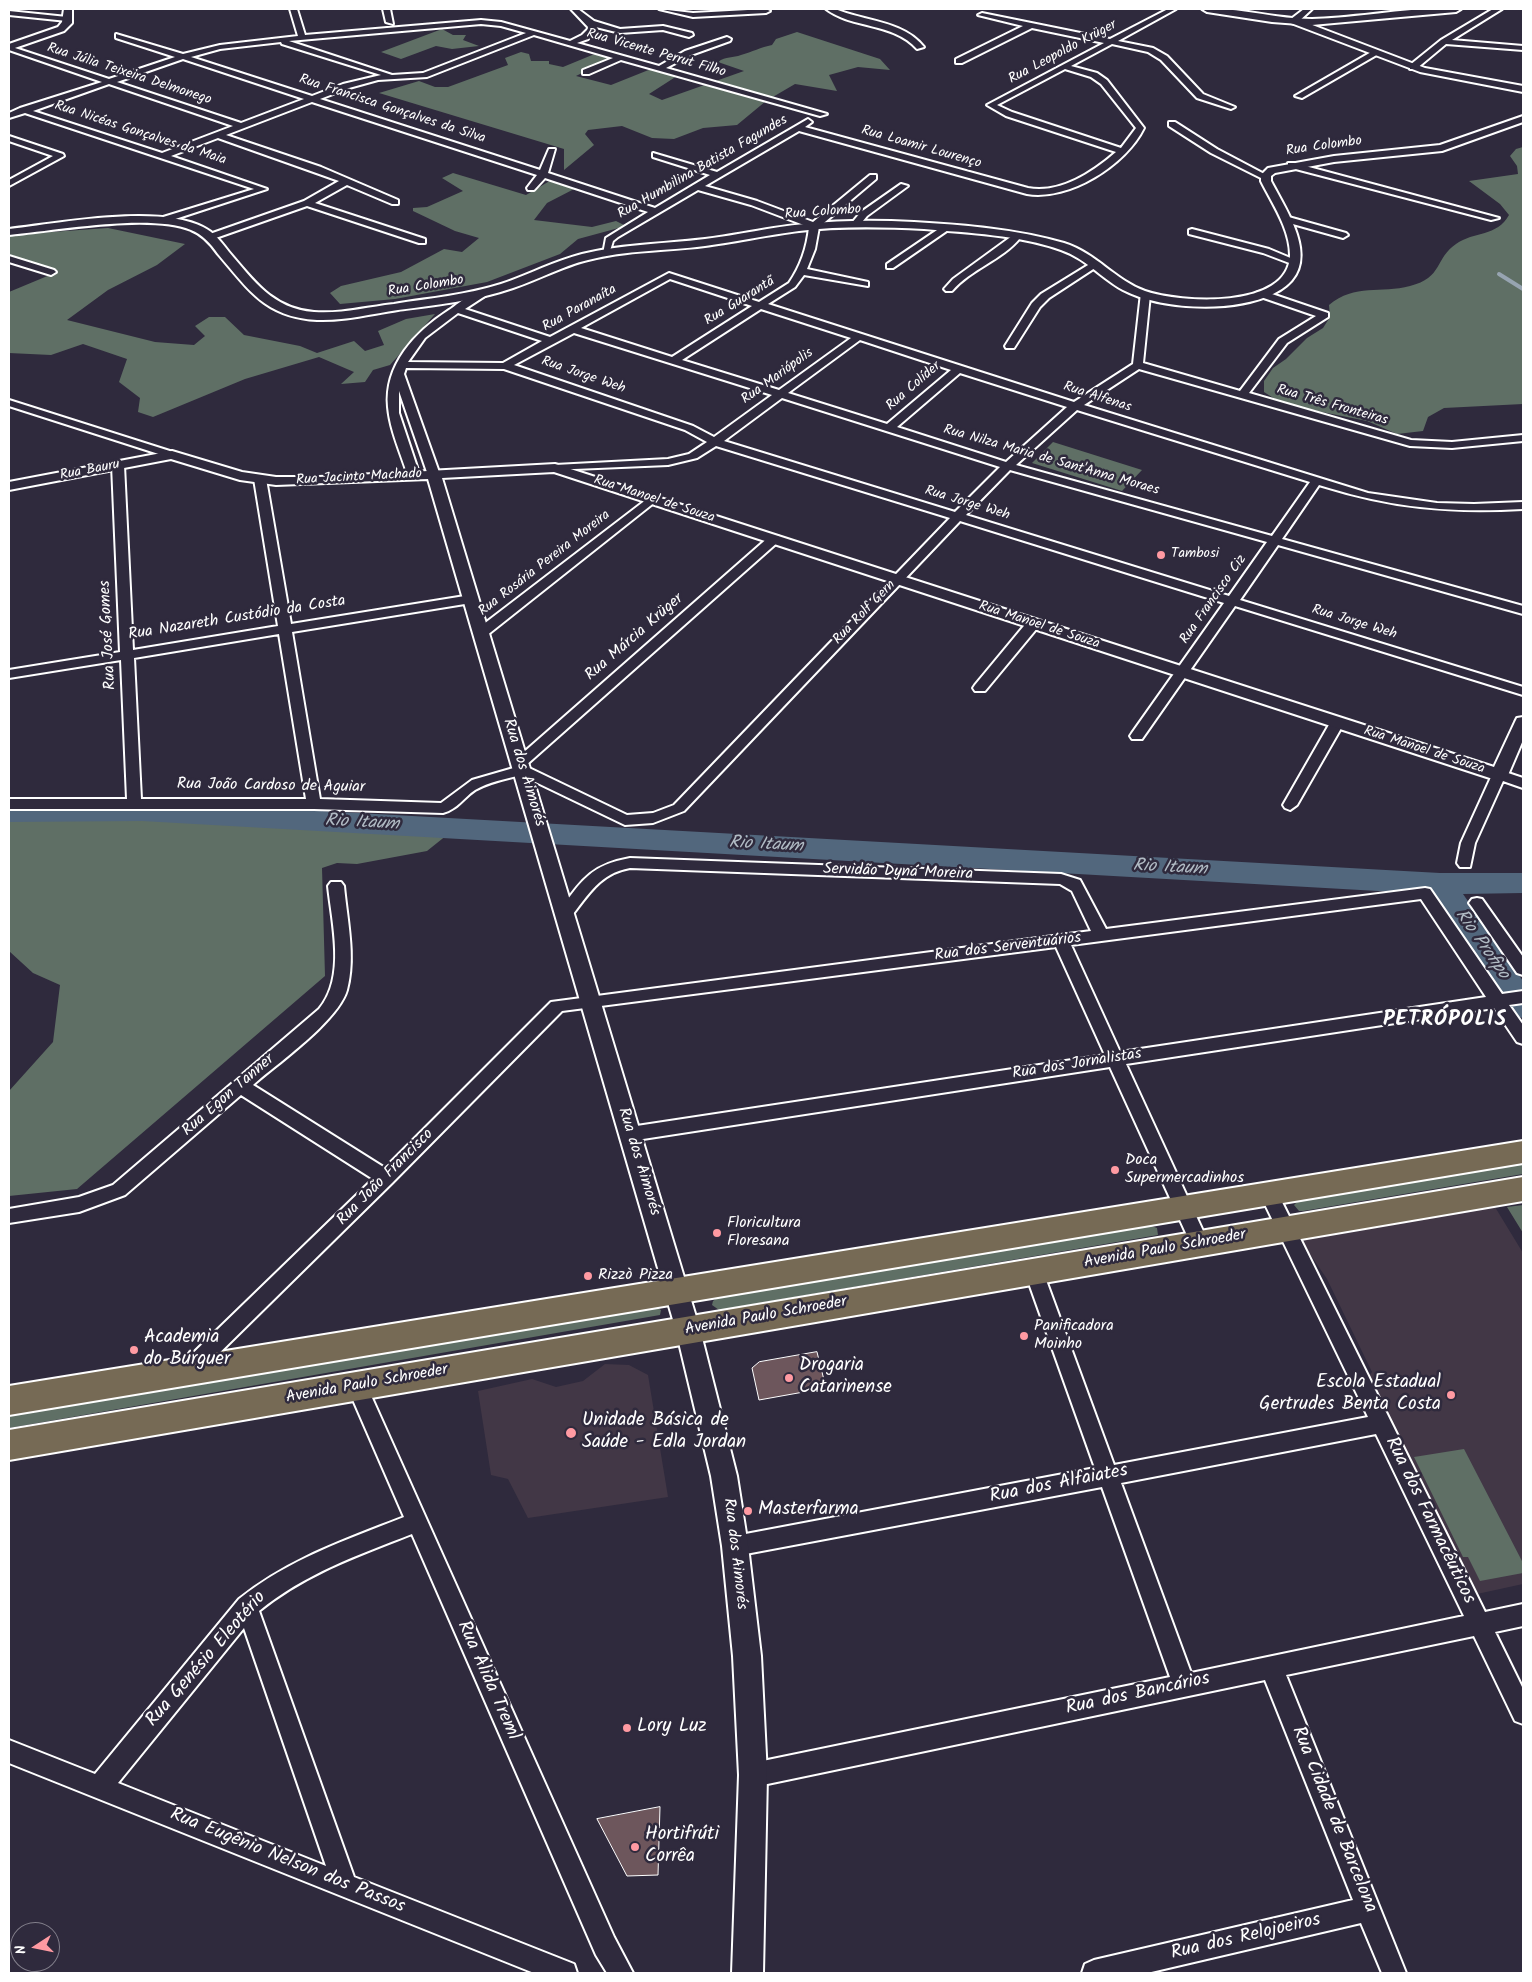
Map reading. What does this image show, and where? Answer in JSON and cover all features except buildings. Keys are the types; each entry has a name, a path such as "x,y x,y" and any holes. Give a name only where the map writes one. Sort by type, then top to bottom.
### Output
{"main road":[{"path":"1207,9 1294,21 1339,20 1456,9"},
{"path":"9,1401 1523,1152"},
{"name":"Avenida Paulo Schroeder","path":"9,1445 1523,1189"}],"street":[{"path":"293,9 301,33"},
{"path":"386,9 390,22"},
{"path":"574,9 591,23 612,30 636,31 663,28 690,35"},
{"path":"663,9 693,15 766,10"},
{"path":"830,9 845,16 910,36 920,47"},
{"name":"Rua Leopoldo Krüger","path":"1122,151 1009,114 991,105 1173,9"},
{"path":"1308,9 1294,21 1413,67 1439,74 1523,87"},
{"path":"1413,67 1444,42 1498,9"},
{"path":"9,13 68,14 65,26 57,31 9,47"},
{"path":"9,116 182,57 220,47 278,40 301,33 390,22 478,15 481,22 301,33 232,37 170,53"},
{"path":"982,15 1141,48 1159,55 1200,96 1231,107"},
{"name":"Rua Vicente Perrut Filho","path":"481,22 501,24 533,32 823,114"},
{"path":"571,43 589,34 593,28 591,23"},
{"path":"960,62 1030,25"},
{"path":"162,156 362,81 424,75 533,32"},
{"name":"Rua Francisca Gonçalves da Silva","path":"119,36 656,210"},
{"path":"660,68 688,53 727,39"},
{"path":"278,40 392,77"},
{"path":"1444,42 1523,48"},
{"name":"Rua Júlia Teixeira Delmonego","path":"9,47 241,126"},
{"path":"1298,96 1376,53"},
{"path":"586,72 621,57"},
{"path":"1065,66 1100,78 1138,124 1139,132 1122,151"},
{"name":"Rua Nicéas Gonçalves da Maia","path":"9,106 263,189 163,220"},
{"name":"Rua Humbilina Batista Fagundes","path":"606,252 609,240 656,210 823,114"},
{"name":"Rua Colombo","path":"1266,177 1272,170 1291,165 1442,148 1523,119"},
{"path":"1172,124 1214,151 1266,177 1296,244 1295,262 1266,251 1192,232"},
{"name":"Rua Loamir Lourenço","path":"799,128 1037,193 1056,190 1077,182 1122,151"},
{"path":"218,135 318,169 395,202"},
{"path":"9,138 60,156 9,183"},
{"path":"531,188 543,174 552,150"},
{"path":"656,155 718,175"},
{"path":"1291,165 1494,218"},
{"path":"696,187 754,203 814,226 873,177"},
{"path":"210,237 307,203 346,182"},
{"path":"855,225 864,214 904,186"},
{"path":"307,203 422,241"},
{"path":"1285,219 1343,235"},
{"name":"Rua Colombo","path":"9,232 163,220 188,225 210,237 262,298 274,307 293,313 317,316 347,314 485,292 510,285 574,260 606,252 713,242 814,226 855,225 946,228 1015,238 1070,249 1096,264 1121,284 1146,295 1194,303 1262,294 1282,283 1295,262"},
{"name":"Rua Guarantã","path":"674,360 792,285 800,271 811,242 814,226"},
{"path":"890,266 905,254 946,228"},
{"path":"949,289 956,281 1007,246 1015,238"},
{"path":"9,259 51,272"},
{"path":"1010,346 1036,305 1045,296 1096,264"},
{"path":"800,271 864,284"},
{"name":"Rua Alfenas","path":"669,276 1075,406 1366,496 1411,504 1474,508 1523,505"},
{"name":"Rua Paranaíta","path":"505,366 669,276"},
{"path":"414,476 394,412 392,399 399,368 414,343 426,331 485,292"},
{"path":"1242,395 1283,341 1324,315 1262,294"},
{"path":"1138,365 1146,295"},
{"path":"458,310 550,341"},
{"name":"Rua Nilza Maria de Sant'Anna Moraes","path":"573,329 1008,466 1523,610"},
{"name":"Rua Mariópolis","path":"716,442 858,337"},
{"name":"Rua Três Fronteiras","path":"1138,365 1410,443 1452,445 1523,438"},
{"name":"Rua Rolf Gern","path":"521,767 625,820 642,820 667,814 679,808 896,579 1008,466 1075,406 1138,365"},
{"name":"Rua Jorge Weh","path":"399,368 505,366 689,428 716,442 1523,691"},
{"name":"Rua dos Aimorés","path":"399,368 434,475 677,1292 724,1476 735,1546 747,1656 753,1775 748,1973"},
{"name":"Rua Colíder","path":"889,428 958,369"},
{"name":"Rua Jacinto Machado","path":"9,403 221,471 260,479 319,481 668,462 693,456 716,442"},
{"name":"Rua Bauru","path":"9,486 172,455"},
{"name":"Rua José Gomes","path":"118,466 134,803"},
{"name":"Rua Manoel de Souza","path":"555,468 1523,783"},
{"path":"260,479 314,804"},
{"name":"Rua Francisco Ciz","path":"1137,736 1316,482"},
{"name":"Rua Rosária Pereira Moreira","path":"481,634 651,500"},
{"name":"Rua Márcia Krüger","path":"521,767 774,539"},
{"name":"Rua Nazareth Custódio da Costa","path":"9,674 471,599"},
{"path":"980,688 1033,624"},
{"path":"1465,864 1468,843 1523,722"},
{"path":"1290,805 1337,723"},
{"name":"Rua João Cardoso de Aguiar","path":"9,804 314,804 443,808 454,804 473,785 521,767"},
{"name":"Servidão Dyná Moreira","path":"565,914 598,872 606,867 630,863 1061,879 1075,884 1079,889 1101,936"},
{"name":"Rua Egon Tanner","path":"9,1216 84,1205 100,1200 118,1190 325,1013 335,1001 340,989 342,972 336,886"},
{"name":"Rua dos Serventuários","path":"591,1002 1425,893 1498,1001"},
{"path":"1477,903 1523,969"},
{"path":"1061,940 1200,1244"},
{"name":"Rua dos Jornalistas","path":"630,1134 1523,997"},
{"path":"1498,1001 1523,1038"},
{"name":"Rua João Francisco","path":"188,1372 386,1178 557,1006 591,1002"},
{"path":"240,1086 386,1178"},
{"name":"Rua dos Farmacêuticos","path":"1269,1194 1523,1713"},
{"path":"1034,1272 1184,1685"},
{"name":"Rua Alida Treml","path":"357,1386 605,1946 621,1973"},
{"name":"Rua dos Alfaiates","path":"735,1546 1382,1424"},
{"name":"Rua Genésio Eleotério","path":"100,1788 247,1606 266,1589 296,1570 417,1522"},
{"path":"247,1606 346,1886"},
{"name":"Rua dos Bancários","path":"753,1775 1523,1615"},
{"name":"Rua Cidade de Barcelona","path":"1271,1667 1394,1973"},
{"name":"Rua Eugênio Nelson dos Passos","path":"9,1752 565,1973"},
{"name":"Rua dos Relojoeiros","path":"1094,1973 1368,1909"}],"shaded area":[{"name":"Escola Estadual Gertrudes Benta Costa","path":"1495,1207 1523,1253 1523,1584 1477,1594 1369,1376 1372,1372 1327,1279 1301,1241"},
{"name":"Unidade Básica de Saúde - Edla Jordan","path":"605,1364 629,1365 648,1375 668,1497 528,1518 508,1479 491,1475 478,1391 532,1379 556,1387 583,1381"}],"green space":[{"path":"442,29 453,35 466,35 463,40 479,46 452,49 436,46 401,59 381,52"},
{"path":"797,32 880,59 890,70 858,67 829,75 837,91 795,84 766,101 737,125 703,128 674,139 652,138 622,126 588,130 585,134 594,145 564,170 564,149 379,93 419,81 435,87 448,87 508,65 505,58 521,52 529,54 531,61 549,61 549,64 563,67 597,53 614,57 576,76 611,85 651,69 677,76 649,94 662,100 744,71 718,62 772,45 776,39"},
{"path":"1523,147 1523,404 1444,408 1428,417 1423,431 1397,434 1367,421 1302,408 1275,399 1264,392 1264,381 1273,368 1286,359 1307,338 1323,328 1330,317 1329,305 1339,298 1358,291 1399,288 1421,282 1434,273 1449,249 1463,240 1492,230 1504,222 1509,215 1500,204 1469,181 1518,174 1517,166 1510,156 1516,149"},
{"path":"453,173 526,195 553,179 578,187 547,203 534,220 592,227 616,221 626,226 578,239 560,254 487,282 395,299 340,304 330,293 341,286 401,272 444,249 462,252 479,238 455,231 413,211 413,208 427,207 463,191 442,178"},
{"path":"108,228 185,244 157,265 108,290 67,320 155,342 194,345 205,336 195,326 209,317 225,317 244,335 300,346 317,353 354,341 365,351 384,345 378,331 406,319 435,314 390,365 373,370 365,382 341,384 354,372 319,357 245,379 153,417 138,412 140,398 119,382 127,359 83,344 51,355 9,353 9,292 57,272 9,254 9,235"},
{"path":"1053,442 1142,470 1122,491 1032,463"},
{"path":"111,816 224,819 401,830 404,835 447,835 427,851 357,864 337,863 322,868 325,976 77,1189 9,1196 9,1091 53,1042 60,985 33,973 9,951 9,817"},
{"path":"1523,1163 1523,1174 1303,1211 1299,1211 1294,1205 1298,1201"},
{"path":"1523,1205 1523,1233 1507,1207"},
{"path":"1149,1225 1157,1228 1158,1235 719,1310 712,1305 713,1301 717,1298"},
{"path":"656,1307 661,1310 660,1315 9,1428 9,1415"},
{"path":"1464,1449 1523,1563 1523,1573 1480,1581 1468,1557 1463,1557 1414,1457"}],"waterway":[{"path":"1499,274 1523,289"},
{"name":"Rio Itaum","path":"9,812 142,811 1440,884"},
{"name":"Rio Itaum","path":"1440,884 1523,883"},
{"name":"Rio Profipo","path":"1440,884 1523,1006"}],"place":[{"name":"Tambosi","path":"1161,555"},
{"name":"Doca Supermercadinhos","path":"1115,1170"},
{"name":"Floricultura Floresana","path":"717,1233"},
{"name":"Rizzò Pizza","path":"588,1276"},
{"name":"Panificadora Moinho","path":"1024,1336"},
{"name":"Academia do Búrguer","path":"134,1350"},
{"name":"Drogaria Catarinense","path":"789,1378"},
{"name":"Escola Estadual Gertrudes Benta Costa","path":"1451,1395"},
{"name":"Unidade Básica de Saúde - Edla Jordan","path":"571,1433"},
{"name":"Masterfarma","path":"748,1511"},
{"name":"Lory Luz","path":"627,1728"},
{"name":"Hortifrúti Corrêa","path":"635,1847"}],"district":[{"name":"PETRÓPOLIS","path":"1445,1021"}]}
